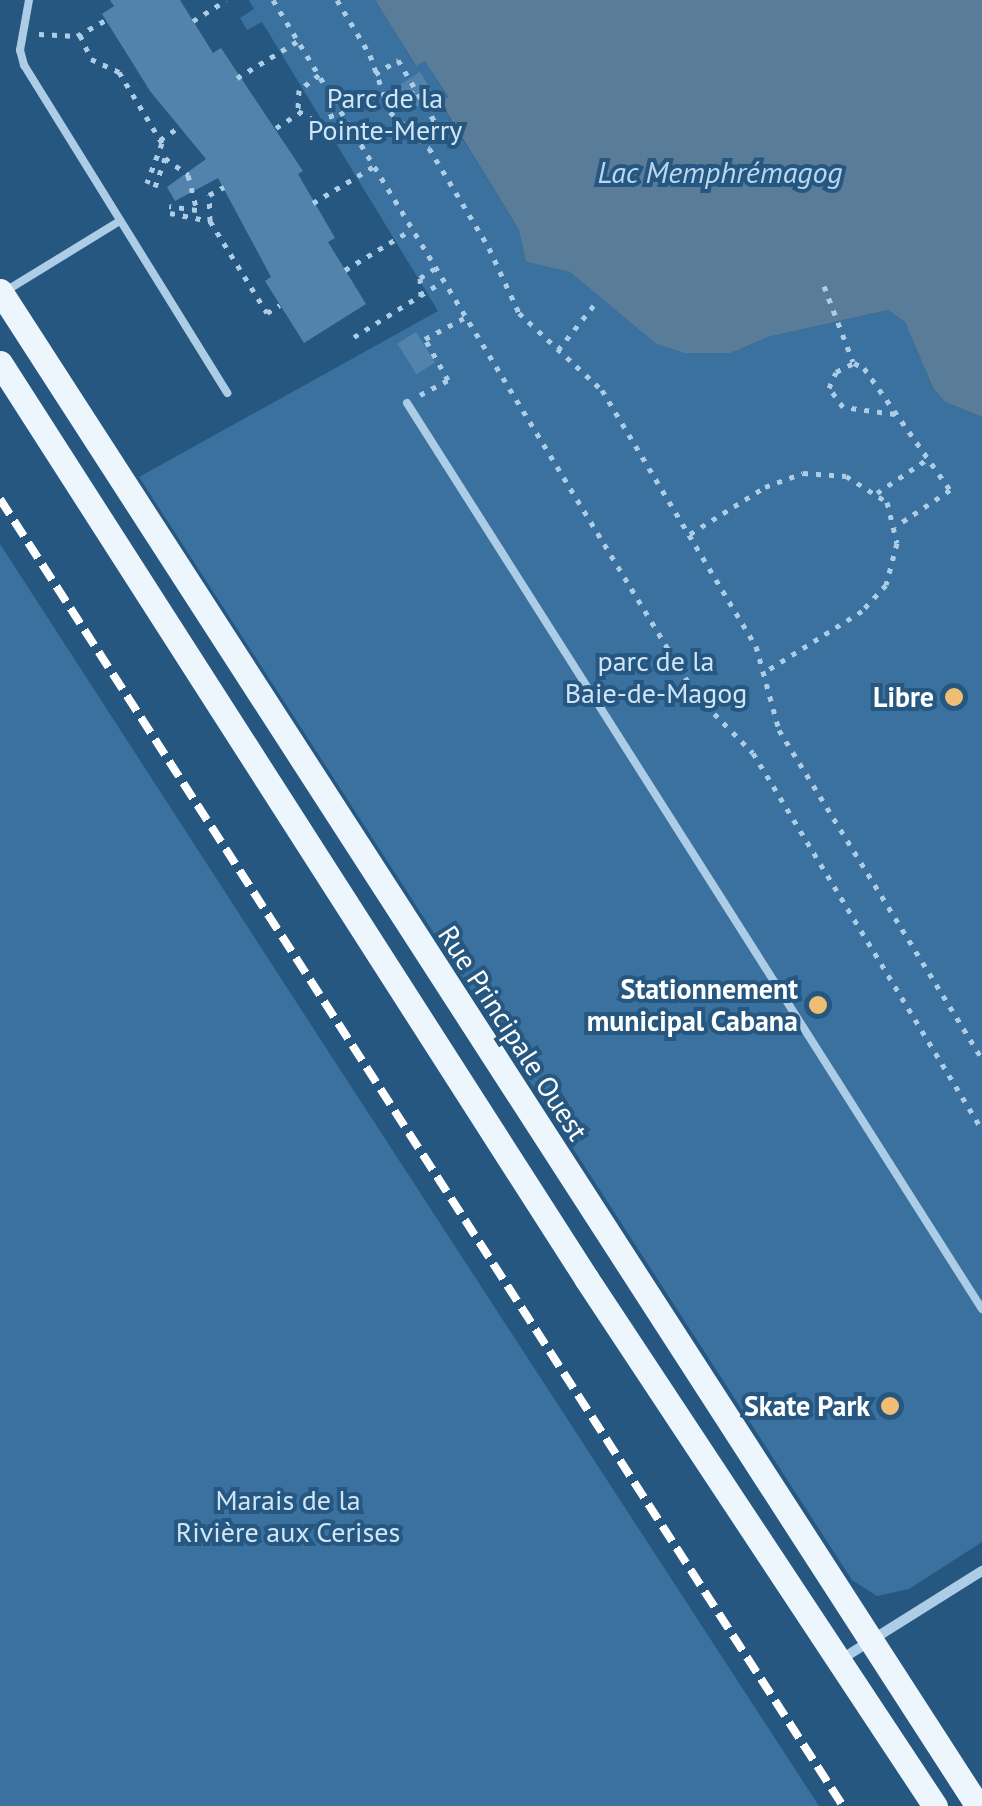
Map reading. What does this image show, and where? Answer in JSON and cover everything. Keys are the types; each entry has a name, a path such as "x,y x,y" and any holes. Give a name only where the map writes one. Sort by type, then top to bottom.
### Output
{"main road":[{"name":"Rue Principale Ouest","path":"0,293 978,1806"},
{"path":"0,363 935,1806"}],"street":[{"path":"839,1660 982,1571"}],"lane":[{"path":"29,0 23,31 24,65 227,392"},
{"path":"0,293 120,221"},
{"path":"407,403 982,1309"}],"path":[{"path":"193,20 226,0"},
{"path":"273,0 696,695 753,753 982,1129"},
{"path":"337,0 388,108 416,132 484,237 518,313 602,390 690,534 756,646 779,730 982,1059"},
{"path":"23,31 80,35 106,20"},
{"path":"80,35 91,59 119,72 160,140"},
{"path":"237,78 298,41"},
{"path":"375,74 398,60 434,122 416,132"},
{"path":"300,113 298,90 319,75"},
{"path":"388,108 417,91"},
{"path":"300,113 317,122 341,112"},
{"path":"276,128 300,113"},
{"path":"147,183 160,140 179,127"},
{"path":"155,186 166,158 192,181 198,210 169,210 210,221"},
{"path":"313,203 373,167"},
{"path":"224,187 209,195 210,221 267,313 280,305"},
{"path":"345,270 411,230"},
{"path":"420,296 420,278 434,268"},
{"path":"354,338 442,282"},
{"path":"824,286 854,363 950,490 896,526"},
{"path":"558,350 594,305"},
{"path":"407,403 448,380 425,340 464,318"},
{"path":"854,363 831,380 834,400 850,410 895,414"},
{"path":"877,493 929,458"},
{"path":"690,534 765,487 803,472 846,476 877,493 896,526 894,567 874,600 764,672"}],"green space":[{"name":"parc de la Baie-de-Magog","path":"249,0 375,0 415,65 425,60 448,98 441,104 519,230 526,262 570,272 655,343 731,353 768,337 888,310 905,322 933,388 945,402 982,417 982,1542 909,1589 877,1596 852,1580 139,477 438,311 262,22 247,30 240,18 254,9"},
{"name":"Marais de la Rivière aux Cerises","path":"0,544 326,1048 819,1806 0,1806"}],"water":[{"name":"Lac Memphrémagog","path":"375,0 982,0 982,417 945,402 933,388 905,322 888,310 768,337 731,353 684,353 655,343 570,272 526,262 519,230 441,103 448,97 425,61 416,66"}],"building":[{"path":"110,0 180,0 213,53 221,48 303,171 298,174 335,238 328,242 366,304 304,343 265,281 271,277 218,178 175,201 167,187 206,159 150,91 102,14 114,6"},
{"path":"420,72 435,96 412,110 397,86"},
{"path":"416,332 435,363 416,374 397,344"}],"railway":[{"path":"0,499 843,1806"}],"place":[{"name":"Libre","path":"954,697"},
{"name":"Stationnement municipal Cabana","path":"818,1005"},
{"name":"Skate Park","path":"890,1406"}],"park label":[{"name":"Parc de la Pointe-Merry","path":"385,114"}]}
